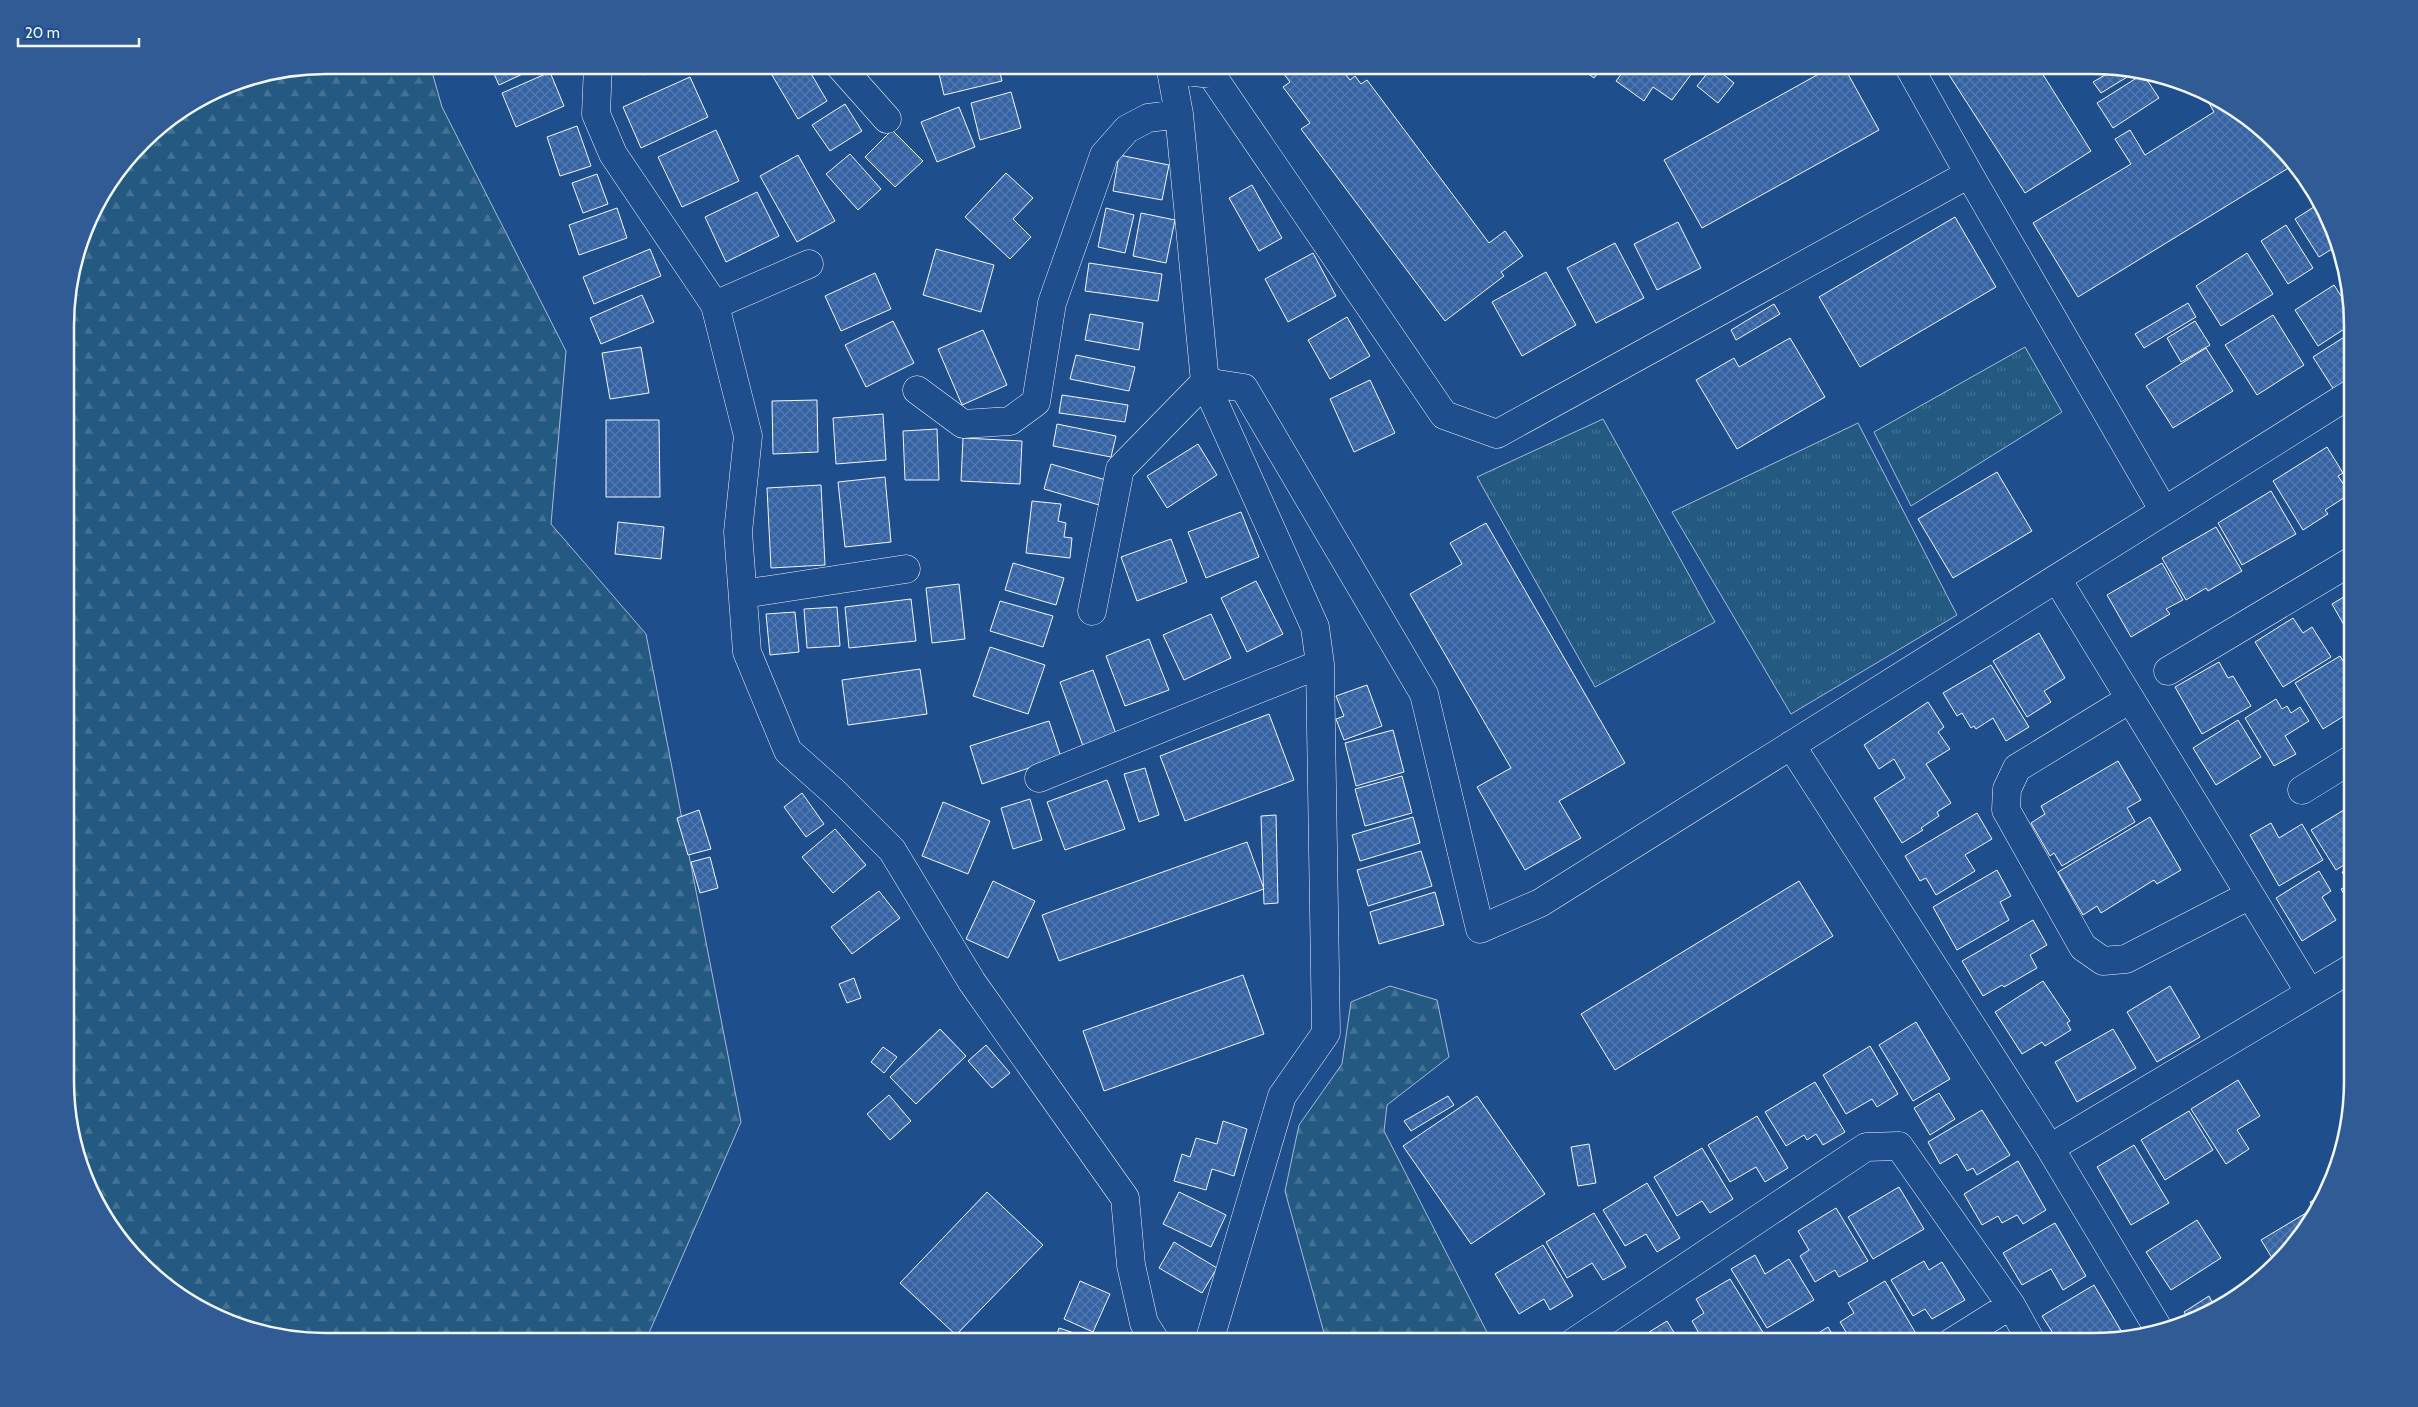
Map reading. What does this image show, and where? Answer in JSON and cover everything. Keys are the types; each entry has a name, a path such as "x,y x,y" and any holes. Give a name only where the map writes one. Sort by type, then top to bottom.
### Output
{"street":[{"path":"598,74 596,114 613,154 714,305 748,436 738,532 747,652 788,751 834,792 892,850 972,982 1125,1198 1131,1265 1144,1323 1150,1333"},
{"path":"847,74 887,119"},
{"path":"1171,74 1179,114 1205,382 1315,627 1320,664 1326,1033 1282,1096 1211,1333"},
{"path":"1211,74 1444,414 1497,434 1968,174"},
{"path":"1913,74 1968,174 2164,511"},
{"path":"917,390 963,424 1010,421 1036,402 1052,304 1104,155 1127,129 1148,118 1179,114"},
{"path":"714,305 809,264"},
{"path":"1092,611 1120,469 1205,382"},
{"path":"1205,382 1244,388 1424,694 1480,929 1540,903 2344,398"},
{"path":"2168,671 2344,566"},
{"path":"743,594 906,569"},
{"path":"2056,579 2310,993"},
{"path":"1039,778 1320,664"},
{"path":"2130,699 2017,768 2007,789 2006,810 2083,947 2103,960 2126,959 2250,895"},
{"path":"1791,745 2050,1148 2156,1325"},
{"path":"2302,790 2344,764"},
{"path":"2050,1148 2344,973"},
{"path":"1587,1333 1866,1147 1898,1146 2011,1305 2026,1333"},
{"path":"1966,1333 2011,1305"}],"green space":[{"path":"309,74 433,74 442,107 566,351 551,524 646,634 741,1122 649,1333 309,1333 260,1325 229,1314 200,1300 172,1281 136,1247 107,1207 93,1178 82,1147 74,1098 74,309 82,260 93,229 107,200 126,172 160,136 200,107 229,93 260,82 293,76"},
{"path":"2025,347 2062,412 1911,506 1874,432"},
{"path":"1603,419 1715,622 1595,687 1477,477"},
{"path":"1858,423 1957,615 1791,714 1672,512"},
{"path":"1390,986 1437,1000 1449,1057 1387,1105 1384,1131 1487,1333 1324,1333 1285,1191 1299,1125 1342,1064 1351,1002"}],"building":[{"path":"494,74 523,74 499,85"},
{"path":"545,74 551,74 564,106 516,127 502,93"},
{"path":"771,74 811,74 827,101 798,119"},
{"path":"939,74 1000,74 1002,81 944,95"},
{"path":"1284,74 1345,74 1350,80 1355,76 1361,84 1367,80 1489,243 1505,231 1523,256 1501,272 1504,276 1445,321 1301,129 1310,123 1283,87 1290,82"},
{"path":"1588,74 1597,74 1594,78"},
{"path":"1621,74 1691,74 1672,100 1653,87 1644,101 1616,81"},
{"path":"1707,74 1723,74 1734,83 1718,103 1697,86"},
{"path":"1819,74 1848,74 1879,130 1702,228 1664,160"},
{"path":"1948,74 2043,74 2091,151 2025,193"},
{"path":"2107,74 2128,77 2101,93 2093,82"},
{"path":"690,77 708,117 641,148 623,107"},
{"path":"2136,78 2147,80 2159,98 2113,128 2097,103"},
{"path":"1011,92 1021,128 980,140 971,103"},
{"path":"2209,102 2246,126 2289,168 2078,297 2033,223 2131,164 2115,139 2130,130 2145,155 2214,112"},
{"path":"845,104 862,131 830,151 812,125"},
{"path":"959,107 975,147 937,162 921,122"},
{"path":"577,126 591,166 560,176 547,137"},
{"path":"716,130 739,181 682,207 658,157"},
{"path":"892,130 923,161 895,187 865,157"},
{"path":"850,154 881,189 858,210 826,174"},
{"path":"798,155 835,221 797,242 760,176"},
{"path":"1119,155 1169,165 1162,200 1113,191"},
{"path":"1006,173 1033,198 1013,219 1031,237 1010,259 965,217"},
{"path":"597,174 608,204 583,213 572,183"},
{"path":"1252,185 1282,238 1259,251 1229,198"},
{"path":"757,192 779,236 726,262 705,217"},
{"path":"2314,207 2332,249 2319,257 2295,219"},
{"path":"617,208 627,238 579,255 569,225"},
{"path":"1106,208 1134,215 1125,253 1098,247"},
{"path":"1141,213 1175,220 1166,263 1133,256"},
{"path":"1955,217 1996,287 1860,367 1819,297"},
{"path":"1678,222 1701,268 1657,290 1634,244"},
{"path":"2286,225 2313,268 2288,284 2261,241"},
{"path":"1615,243 1644,298 1596,323 1567,268"},
{"path":"650,249 661,276 594,304 583,277"},
{"path":"936,249 994,265 981,312 923,295"},
{"path":"1313,253 1336,296 1288,322 1265,279"},
{"path":"2247,253 2273,294 2221,326 2196,286"},
{"path":"1089,263 1162,274 1158,301 1085,291"},
{"path":"1546,272 1576,325 1522,356 1492,302"},
{"path":"875,273 891,309 841,331 825,296"},
{"path":"2334,285 2343,299 2344,329 2318,346 2295,310"},
{"path":"642,295 654,322 601,344 590,318"},
{"path":"2188,303 2196,317 2144,348 2135,334"},
{"path":"1774,304 1780,314 1736,340 1731,330"},
{"path":"1090,314 1143,323 1139,350 1085,340"},
{"path":"2273,315 2304,365 2257,395 2225,345"},
{"path":"1347,317 1370,356 1330,379 1308,340"},
{"path":"893,321 914,363 866,387 845,345"},
{"path":"2195,321 2210,345 2181,362 2167,338"},
{"path":"983,330 1007,385 962,405 938,349"},
{"path":"2344,337 2344,383 2334,390 2313,357"},
{"path":"1790,338 1825,397 1737,449 1696,380 1734,358 1739,367"},
{"path":"641,347 649,393 610,399 602,353"},
{"path":"2206,348 2233,391 2173,428 2146,386"},
{"path":"1076,355 1135,367 1129,391 1070,379"},
{"path":"1370,380 1395,433 1354,452 1330,399"},
{"path":"1062,395 1128,405 1125,422 1059,413"},
{"path":"817,400 818,452 773,454 772,401"},
{"path":"883,414 886,460 836,464 833,418"},
{"path":"606,420 659,420 660,497 606,497"},
{"path":"1057,424 1116,436 1111,457 1053,446"},
{"path":"937,429 939,480 905,480 903,431"},
{"path":"963,438 1022,441 1020,484 961,481"},
{"path":"1198,444 1217,475 1167,508 1147,476"},
{"path":"2327,447 2343,473 2338,476 2344,485 2344,498 2325,510 2328,514 2303,530 2273,481"},
{"path":"1051,464 1106,480 1099,505 1044,489"},
{"path":"1997,472 2032,531 1953,578 1918,519"},
{"path":"885,477 891,542 845,547 838,482"},
{"path":"821,485 825,565 771,568 767,488"},
{"path":"2271,491 2296,534 2242,565 2218,523"},
{"path":"1032,501 1061,504 1058,521 1066,523 1064,537 1072,538 1070,558 1026,553"},
{"path":"1241,512 1259,557 1206,578 1188,532"},
{"path":"618,522 664,527 661,559 615,554"},
{"path":"1486,523 1625,763 1559,801 1581,838 1525,870 1477,787 1511,768 1410,594 1462,564 1450,543"},
{"path":"2216,527 2242,571 2208,591 2206,588 2186,600 2162,558"},
{"path":"1171,539 1187,582 1137,601 1121,557"},
{"path":"1013,563 1064,578 1056,605 1005,590"},
{"path":"2162,563 2183,600 2166,609 2170,614 2131,637 2107,595"},
{"path":"1256,581 1283,634 1247,652 1221,598"},
{"path":"959,584 965,639 932,643 926,588"},
{"path":"2344,597 2344,625 2332,604"},
{"path":"911,599 916,641 849,648 845,607"},
{"path":"1000,601 1053,616 1043,647 990,631"},
{"path":"837,607 840,646 807,648 804,609"},
{"path":"795,612 799,652 770,655 766,614"},
{"path":"1211,614 1231,658 1184,680 1163,635"},
{"path":"2293,618 2303,633 2312,627 2331,657 2283,687 2255,642"},
{"path":"2039,633 2065,678 2044,691 2051,702 2027,717 1993,661"},
{"path":"1149,639 1169,690 1125,706 1106,656"},
{"path":"990,647 1045,665 1028,714 973,696"},
{"path":"2340,656 2344,663 2344,716 2323,729 2295,683"},
{"path":"2219,662 2228,678 2233,676 2251,706 2202,734 2175,687"},
{"path":"1991,665 2029,727 2006,741 1993,718 1976,729 1974,726 1971,728 1962,713 1957,716 1943,693"},
{"path":"920,669 927,714 848,725 842,680"},
{"path":"1093,670 1116,734 1083,746 1060,682"},
{"path":"1367,685 1382,726 1344,740 1336,719 1344,716 1336,696"},
{"path":"2276,699 2282,709 2287,706 2291,713 2300,707 2309,721 2285,736 2296,754 2274,766 2245,718"},
{"path":"1928,702 1944,727 1938,732 1950,749 1926,764 1951,803 1937,812 1939,816 1921,828 1923,830 1902,843 1874,798 1905,778 1894,759 1879,769 1864,745"},
{"path":"1269,714 1294,780 1185,821 1160,756"},
{"path":"2238,720 2261,757 2216,785 2193,748"},
{"path":"1049,721 1061,757 982,784 970,746"},
{"path":"1393,730 1404,772 1356,786 1345,743"},
{"path":"2118,761 2141,800 2127,808 2135,822 2062,866 2054,853 2050,856 2031,823 2045,814 2041,806"},
{"path":"1145,768 1159,815 1139,822 1124,774"},
{"path":"1402,776 1412,813 1365,826 1355,789"},
{"path":"1107,780 1125,829 1065,850 1047,802"},
{"path":"802,793 824,824 806,837 784,807"},
{"path":"1030,799 1042,840 1013,849 1001,808"},
{"path":"943,802 990,821 968,874 922,856"},
{"path":"699,810 711,849 688,855 677,818"},
{"path":"2344,810 2344,865 2336,870 2311,830"},
{"path":"1977,813 1992,839 1965,855 1975,871 1936,895 1926,878 1920,881 1905,856"},
{"path":"1276,815 1278,903 1264,904 1261,816"},
{"path":"1413,817 1420,843 1360,861 1352,835"},
{"path":"2150,817 2181,870 2157,884 2154,880 2101,913 2097,906 2083,915 2058,872"},
{"path":"2271,823 2279,838 2302,824 2323,860 2279,886 2250,835"},
{"path":"835,829 866,865 833,893 802,857"},
{"path":"1247,842 1264,889 1059,961 1042,915"},
{"path":"1421,851 1432,886 1368,906 1357,870"},
{"path":"710,857 718,888 700,893 691,862"},
{"path":"1997,870 2011,896 2000,902 2009,920 1957,950 1933,907"},
{"path":"2319,871 2331,891 2322,897 2336,920 2302,941 2276,898"},
{"path":"993,881 1035,901 1008,958 966,939"},
{"path":"1799,881 1833,936 1615,1070 1581,1014"},
{"path":"879,891 900,918 852,954 831,927"},
{"path":"1435,892 1444,925 1379,944 1370,912"},
{"path":"2033,920 2047,945 2030,955 2037,968 2004,987 2002,985 1983,996 1962,961"},
{"path":"1243,975 1264,1034 1104,1091 1083,1031"},
{"path":"854,978 861,998 847,1003 839,984"},
{"path":"2043,981 2070,1021 2067,1023 2071,1030 2045,1046 2042,1042 2022,1054 1995,1012"},
{"path":"2170,986 2200,1037 2157,1062 2127,1012"},
{"path":"1916,1022 1950,1079 1913,1101 1879,1045"},
{"path":"940,1029 966,1056 916,1104 890,1077"},
{"path":"2113,1029 2136,1068 2077,1102 2055,1062"},
{"path":"986,1045 1010,1073 992,1088 968,1061"},
{"path":"1870,1046 1898,1094 1877,1107 1872,1099 1846,1114 1823,1075"},
{"path":"883,1047 897,1057 884,1073 871,1062"},
{"path":"2238,1080 2260,1116 2237,1130 2249,1149 2226,1164 2191,1109"},
{"path":"1815,1082 1845,1132 1823,1145 1816,1134 1807,1140 1804,1135 1786,1146 1765,1112"},
{"path":"1939,1093 1955,1119 1930,1135 1914,1108"},
{"path":"889,1095 911,1121 890,1140 867,1114"},
{"path":"1448,1096 1454,1105 1411,1131 1404,1121"},
{"path":"1477,1096 1545,1194 1471,1244 1403,1146"},
{"path":"1982,1110 2010,1155 1977,1175 1973,1168 1967,1171 1957,1154 1940,1164 1928,1142"},
{"path":"2189,1111 2213,1150 2165,1180 2141,1140"},
{"path":"1757,1116 1788,1168 1765,1182 1756,1167 1730,1182 1708,1145"},
{"path":"1223,1121 1247,1129 1234,1176 1212,1169 1206,1190 1174,1181 1182,1154 1190,1157 1196,1138 1217,1144"},
{"path":"1589,1144 1596,1183 1578,1186 1571,1147"},
{"path":"2134,1145 2169,1203 2131,1225 2097,1167"},
{"path":"1702,1148 1733,1199 1710,1213 1702,1201 1677,1216 1654,1177"},
{"path":"2018,1161 2046,1210 2023,1224 2017,1215 2002,1223 1998,1216 1982,1225 1964,1194"},
{"path":"1647,1183 1680,1238 1657,1252 1646,1234 1625,1246 1603,1210"},
{"path":"1899,1187 1924,1229 1873,1259 1848,1217"},
{"path":"987,1192 1043,1245 958,1333 954,1333 900,1283"},
{"path":"1179,1192 1226,1215 1211,1247 1163,1224"},
{"path":"1836,1208 1868,1261 1839,1277 1835,1270 1815,1282 1800,1256 1809,1250 1798,1231"},
{"path":"2308,1212 2292,1235 2272,1257 2261,1240"},
{"path":"1594,1213 1626,1267 1603,1280 1592,1263 1567,1278 1546,1242"},
{"path":"2197,1220 2221,1258 2171,1290 2146,1252"},
{"path":"2055,1223 2086,1276 2063,1290 2051,1269 2022,1285 2003,1253"},
{"path":"1174,1242 1217,1268 1202,1293 1159,1268"},
{"path":"1543,1245 1573,1296 1550,1310 1544,1299 1519,1314 1495,1274"},
{"path":"1755,1255 1765,1274 1789,1259 1814,1300 1767,1328 1731,1269"},
{"path":"1924,1261 1929,1270 1942,1262 1965,1300 1932,1319 1925,1309 1913,1316 1891,1280"},
{"path":"1730,1279 1763,1333 1699,1333 1692,1321 1704,1313 1696,1299"},
{"path":"1080,1281 1110,1294 1093,1332 1064,1319"},
{"path":"1885,1281 1915,1332 1847,1333 1840,1322 1854,1313 1848,1303"},
{"path":"2094,1285 2122,1331 2053,1333 2042,1316"},
{"path":"2209,1296 2212,1303 2186,1315 2184,1312"},
{"path":"1667,1321 1674,1333 1648,1333"},
{"path":"1828,1327 1832,1333 1818,1333"},
{"path":"1059,1328 1074,1333 1057,1333"}]}
